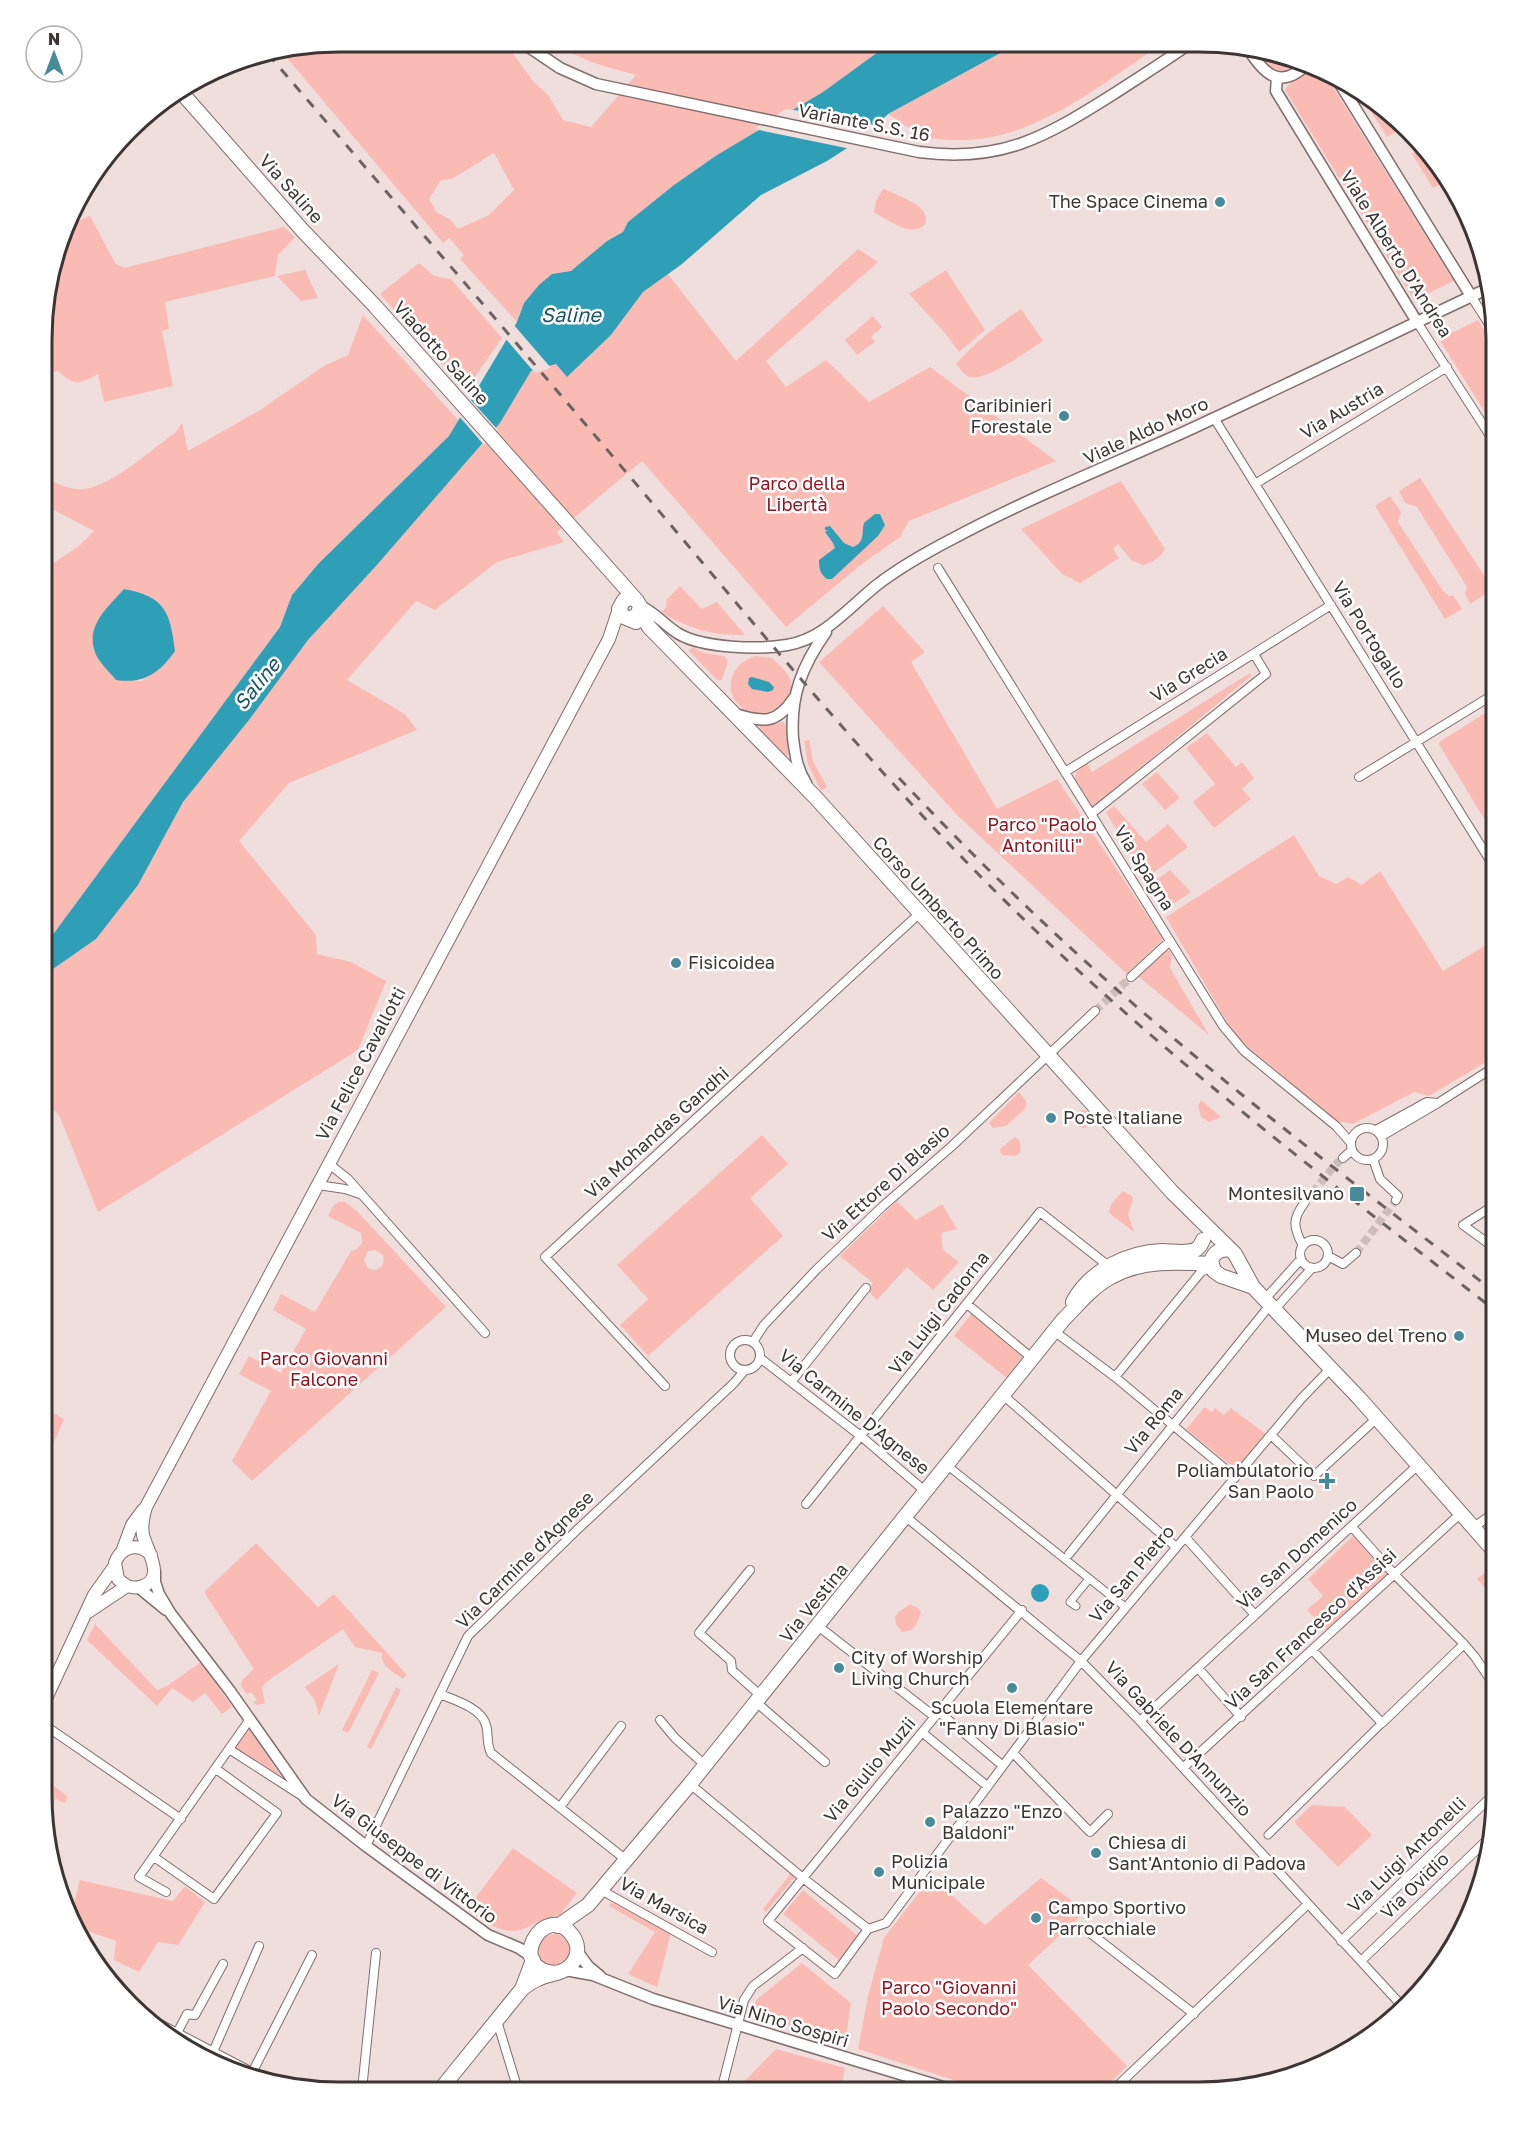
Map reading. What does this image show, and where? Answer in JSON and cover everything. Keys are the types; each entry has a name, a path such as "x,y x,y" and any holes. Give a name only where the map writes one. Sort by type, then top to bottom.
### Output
{"main road":[{"name":"Via Saline","path":"186,97 303,231 375,306"},
{"name":"Viadotto Saline","path":"375,306 606,566 630,610"},
{"name":"Corso Umberto Primo","path":"630,610 650,627 816,798 1172,1192 1234,1255 1253,1287 1377,1418 1486,1541"},
{"name":"Via Felice Cavallotti","path":"122,1552 132,1525 146,1507 609,639 630,610"},
{"path":"1197,1216 1203,1240 1217,1274 1223,1277 1230,1276 1238,1266 1234,1255 1222,1249 1212,1261"},
{"name":"Via Vestina","path":"558,1926 588,1905 690,1784 1033,1359 1084,1285 1112,1265 1143,1254 1195,1250 1200,1247 1203,1240"},
{"name":"Via Vestina","path":"1180,1251 1188,1256 1212,1261"},
{"name":"Via Vestina","path":"1058,1325 1101,1284 1124,1271 1162,1263 1212,1261"},
{"name":"Corso Umberto Primo","path":"1223,1277 1253,1287"},
{"name":"Via Felice Cavallotti","path":"146,1507 142,1527 153,1561"},
{"path":"52,1686 94,1595 114,1567 116,1559 129,1548 137,1547 145,1550 153,1561 152,1577 148,1582 133,1587 87,1613"},
{"path":"114,1567 118,1579 133,1587"},
{"name":"Via Vestina","path":"576,1944 588,1905"},
{"path":"446,2082 522,1989 538,1979 560,1972 575,1959 576,1944 570,1932 558,1926 545,1928 535,1936 530,1949 532,1958 543,1970 560,1972"},
{"path":"522,1989 532,1958"}],"street":[{"name":"Variante S.S. 16","path":"535,52 578,77 613,87 919,152 953,155 981,154 1008,149 1036,140 1063,126 1178,52"},
{"path":"1255,58 1264,71 1277,77 1289,76 1298,70"},
{"name":"Viale Alberto D'Andrea","path":"1277,77 1276,91 1417,322 1486,429"},
{"path":"1346,93 1485,318"},
{"name":"Viale Aldo Moro","path":"630,610 679,634 728,646 756,648 789,645 808,639 829,626 878,584 927,552 972,528 1214,418 1481,292"},
{"name":"Via Austria","path":"1255,484 1447,367"},
{"name":"Via Portogallo","path":"1214,418 1486,854"},
{"name":"Via Spagna","path":"938,568 1223,1026 1244,1051 1336,1126 1352,1147"},
{"name":"Via Grecia","path":"1065,772 1331,605"},
{"name":"Viale Aldo Moro","path":"735,714 753,719 773,718 786,710 794,698 806,665 829,626"},
{"path":"1091,814 1266,674 1254,654"},
{"name":"Viale Aldo Moro","path":"794,698 794,754 800,774 816,798"},
{"path":"1359,777 1486,699"},
{"name":"Via Mohandas Gandhi","path":"665,1386 545,1257 920,914"},
{"path":"1131,978 1170,941"},
{"name":"Via Ettore Di Blasio","path":"753,1342 764,1325 817,1269 882,1206 952,1146 1095,1011"},
{"path":"1343,1158 1352,1147 1354,1133 1362,1128 1379,1133 1427,1102 1438,1103 1486,1072"},
{"name":"Via Spagna","path":"1336,1126 1354,1133"},
{"path":"1352,1147 1363,1160 1373,1159 1383,1148 1379,1133"},
{"path":"1373,1159 1380,1179 1398,1196 1396,1200"},
{"path":"329,1164 348,1179 485,1334"},
{"path":"318,1185 360,1194"},
{"path":"1303,1246 1297,1234 1295,1219 1305,1202"},
{"path":"1486,1210 1463,1225 1486,1242"},
{"name":"Via Luigi Cadorna","path":"806,1504 862,1437 1040,1212 1106,1264 1112,1265"},
{"path":"1270,1304 1312,1268 1324,1264 1328,1256 1328,1249 1318,1240 1310,1240 1300,1251 1305,1265 1312,1268"},
{"path":"1328,1256 1343,1264 1356,1253"},
{"path":"1270,1304 1301,1259"},
{"path":"1115,1377 1212,1261"},
{"path":"792,1381 866,1288"},
{"path":"967,1304 1033,1359"},
{"name":"Via Roma","path":"1067,1557 1270,1304"},
{"path":"1058,1325 1115,1377 1235,1477"},
{"path":"740,1341 753,1342 759,1349 760,1358 753,1368 745,1370 737,1367 732,1361 731,1350 740,1341"},
{"name":"Via Carmine D'Agnese","path":"760,1358 862,1437 926,1492"},
{"name":"Via San Pietro","path":"868,1929 886,1923 1081,1660 1301,1399 1331,1368"},
{"name":"Via Carmine d'Agnese","path":"366,1846 468,1636 745,1370"},
{"path":"1003,1395 1176,1547"},
{"path":"1271,1435 1314,1476 1377,1418"},
{"name":"Via San Domenico","path":"1140,1721 1418,1465"},
{"path":"948,1466 1067,1557 1089,1579 1125,1608"},
{"name":"Via San Francesco d'Assisi","path":"1183,1768 1461,1513"},
{"name":"Via Gabriele D'Annunzio","path":"906,1516 1081,1660 1398,2001"},
{"path":"1474,1527 1486,1519"},
{"path":"1352,1527 1394,1574 1464,1644 1486,1673"},
{"path":"1185,1537 1255,1615"},
{"name":"Via Giuseppe di Vittorio","path":"153,1561 159,1594 171,1614 250,1719 289,1782 306,1799 366,1846 488,1935 519,1948 532,1958"},
{"path":"750,1570 699,1633 731,1661 732,1670 758,1699 825,1761"},
{"path":"1076,1606 1070,1602 1089,1579"},
{"name":"Via Giuseppe di Vittorio","path":"133,1587 171,1614"},
{"name":"Via Giulio Muzii","path":"802,1948 768,1921 1022,1610"},
{"name":"Via Giulio Muzii","path":"818,1626 937,1715"},
{"path":"1268,1835 1464,1644"},
{"path":"1312,1650 1382,1723"},
{"path":"1198,1668 1241,1717"},
{"path":"440,1694 479,1714 485,1720 491,1753 625,1859"},
{"path":"937,1715 1003,1766"},
{"path":"166,1892 139,1877 250,1719"},
{"path":"660,1720 675,1738 705,1765"},
{"path":"560,1807 621,1726"},
{"path":"52,1730 181,1819"},
{"path":"922,1733 987,1786"},
{"name":"Via Giuseppe di Vittorio","path":"229,1749 289,1782"},
{"path":"1013,1753 1090,1832 1108,1814"},
{"path":"154,1857 214,1899 277,1813 216,1769"},
{"path":"690,1784 868,1929 835,1974 802,1948 753,1986 744,2000 723,2082"},
{"name":"Via Luigi Antonelli","path":"1341,1941 1486,1802"},
{"name":"Via Ovidio","path":"1361,1961 1481,1846"},
{"name":"Via Marsica","path":"601,1890 712,1952"},
{"path":"1122,2082 1308,1904"},
{"path":"1085,1929 1194,2014"},
{"name":"Via Giuseppe di Vittorio","path":"504,1943 535,1936"},
{"name":"Via Nino Sospiri","path":"576,1944 588,1966 602,1978"},
{"path":"213,2052 260,1946"},
{"path":"363,2082 376,1953"},
{"path":"254,2068 312,1955"},
{"path":"178,2031 187,2014 195,2015 223,1964"},
{"name":"Via Nino Sospiri","path":"560,1972 584,1972 653,1999 926,2082"},
{"path":"496,2021 515,2082"},
{"path":"197,2043 220,2056"}],"green space":[{"path":"339,52 512,52 532,80 548,95 563,120 591,127 636,75 584,59 571,52 878,52 823,92 717,155 674,185 628,222 623,232 607,241 571,271 552,274 524,303 517,322 460,259 464,255 449,238 443,243 287,57","holes":["494,153 514,190 489,215 458,229 450,219 437,213 429,199 441,180 452,179"]},
{"path":"1002,52 1150,52 1064,109 1011,132 983,138 934,139 919,134 888,114"},
{"path":"1260,59 1292,68 1279,72"},
{"path":"1306,73 1332,85 1454,281 1414,300 1285,90"},
{"path":"1370,110 1397,131 1387,137"},
{"path":"1415,152 1440,184 1433,188 1412,154"},
{"path":"883,189 917,205 925,214 926,223 920,228 904,228 874,212 876,201"},
{"path":"90,216 115,263 124,268 284,227 295,237 278,255 275,276 165,302 169,329 162,331 173,386 104,402 98,374 77,382 68,379 58,371 52,372 53,320 58,283 78,221"},
{"name":"Parco della Libertà","path":"858,249 878,262 766,361 786,387 826,360 869,402 930,367 980,404 981,409 994,415 1056,461 909,521 900,537 863,563 786,627 642,461 557,532 564,542 497,562 435,610 416,601 347,680 405,714 417,730 289,783 239,841 316,935 317,954 351,962 386,981 358,1050 98,1212 60,1117 52,1108 52,970 96,939 138,885 183,802 249,720 308,640 376,566 500,423 531,371 556,363 567,377 611,335 643,292 667,273 736,361"},
{"path":"419,263 434,276 451,279 502,338 466,390 380,294"},
{"path":"305,270 318,298 301,301 277,276"},
{"path":"946,270 985,330 959,352 945,333 909,294"},
{"path":"1021,309 1043,341 996,370 977,377 966,375 956,364 987,334"},
{"path":"363,315 459,421 449,436 319,563 292,595 280,627 52,936 52,564 80,545 94,531 52,509 52,481 75,489 85,489 108,481 176,432 182,423 188,451 260,410 324,366 348,355","holes":["124,589 149,596 157,601 167,616 174,651 168,661 142,681 116,679 94,650 94,629"]},
{"path":"873,316 882,327 871,337 875,342 857,355 845,340"},
{"path":"1478,320 1486,333 1486,414 1439,339"},
{"path":"1420,478 1486,578 1486,594 1470,604 1465,594 1467,587 1417,507 1405,503 1399,491"},
{"path":"1121,481 1165,549 1150,562 1143,565 1131,560 1118,544 1113,549 1119,558 1080,583 1062,574 1021,529"},
{"path":"1390,496 1401,512 1398,522 1443,591 1449,596 1453,595 1462,609 1445,619 1375,506"},
{"path":"680,586 702,609 717,602 745,635 702,630 681,623 661,612 666,608 667,599"},
{"name":"Parco \"Paolo Antonilli\"","path":"883,606 925,652 911,662 997,809 1057,779 1163,939 1127,974 956,814 819,662"},
{"path":"693,647 704,653 724,656 728,661 722,680 717,680 689,651"},
{"path":"755,656 772,658 785,670 790,679 789,698 776,711 766,714 747,711 738,704 731,691 732,677 736,669"},
{"path":"1250,673 1252,675 1092,808 1075,778 1076,772 1087,763 1092,772"},
{"path":"1486,712 1486,822 1438,743"},
{"path":"783,722 788,727 788,755 783,757 759,730 760,725"},
{"path":"1207,733 1236,767 1242,762 1254,778 1242,789 1251,799 1214,828 1193,802 1215,784 1186,748"},
{"path":"809,740 813,761 827,787 821,791 808,764 804,741"},
{"path":"1157,772 1180,798 1165,810 1142,784"},
{"path":"1114,806 1146,842 1168,824 1188,847 1145,879 1106,812"},
{"path":"1294,835 1319,876 1336,884 1348,877 1362,885 1380,871 1443,971 1486,945 1486,1062 1429,1096 1414,1092 1353,1124 1336,1121 1235,1036 1166,917"},
{"path":"1170,870 1191,892 1164,910 1149,885"},
{"path":"1165,951 1169,951 1172,955 1170,968 1209,1035 1138,976"},
{"path":"1019,1092 1026,1101 1025,1109 1006,1126 993,1128 989,1123"},
{"path":"1201,1100 1221,1117 1209,1122 1201,1117 1198,1106"},
{"path":"1083,1110 1089,1113 1092,1119 1089,1125 1083,1128 1077,1125 1074,1119 1077,1113"},
{"path":"762,1135 788,1164 750,1198 783,1236 648,1356 620,1325 648,1299 617,1265"},
{"path":"1015,1137 1020,1142 1020,1153 1016,1156 1002,1155 1001,1148"},
{"path":"1123,1191 1132,1196 1133,1200 1128,1214 1134,1232 1109,1213 1112,1203"},
{"path":"897,1201 916,1220 942,1204 957,1229 941,1233 943,1250 959,1262 933,1290 907,1267 877,1300 868,1291 873,1283 840,1256"},
{"name":"Parco Giovanni Falcone","path":"345,1202 356,1210 446,1307 252,1481 232,1461 271,1391 239,1374 249,1356 281,1373 306,1329 273,1310 281,1294 315,1312 351,1251 357,1249 362,1243 361,1233 328,1216 334,1205","holes":["375,1250 383,1255 382,1265 378,1269 368,1268 364,1260 368,1251"]},
{"path":"972,1313 1025,1354 1007,1378 954,1336"},
{"path":"1205,1407 1212,1412 1215,1408 1224,1415 1231,1408 1267,1435 1236,1470 1186,1429"},
{"path":"52,1412 64,1419 52,1447"},
{"path":"1354,1535 1389,1573 1326,1630 1307,1610 1323,1596 1308,1579"},
{"path":"256,1543 318,1607 334,1594 407,1675 403,1679 388,1668 383,1662 382,1653 355,1647 343,1629 265,1683 262,1688 265,1703 256,1705 254,1702 257,1700 251,1692 247,1694 241,1686 242,1680 254,1669 204,1592"},
{"path":"1486,1572 1486,1589 1477,1579"},
{"path":"910,1604 918,1608 921,1613 911,1630 902,1632 896,1624 895,1617"},
{"path":"95,1624 157,1690 167,1686 201,1662 232,1707 222,1714 205,1693 193,1702 172,1688 157,1706 87,1640"},
{"path":"339,1664 319,1716 315,1701 305,1687"},
{"path":"372,1670 379,1673 348,1733 342,1730"},
{"path":"396,1687 401,1690 371,1749 367,1747"},
{"path":"248,1728 284,1781 233,1749"},
{"path":"52,1784 68,1797 64,1803 56,1799 52,1804"},
{"path":"1312,1805 1345,1807 1372,1835 1338,1867 1294,1822"},
{"path":"513,1848 577,1893 559,1916 511,1931 495,1927 467,1909"},
{"path":"791,1873 795,1877 766,1912 763,1909"},
{"name":"Parco \"Giovanni Paolo Secondo\"","path":"931,1877 985,1925 1041,1878 1086,1911 1028,1965 1127,2066 1111,2082 959,2082 858,2049 868,1996 884,1938"},
{"path":"80,1880 173,1901 185,1886 205,1902 178,1945 158,1942 139,1972 114,1960 116,1941 87,1931 74,1904"},
{"path":"803,1890 858,1936 839,1960 783,1914"},
{"path":"611,1902 671,1933 657,1987 628,1974 655,1932 609,1906"},
{"path":"554,1934 565,1939 570,1950 565,1961 554,1966 543,1961 538,1950 543,1939"},
{"path":"802,1963 851,2003 845,2044 752,2016 756,2000"},
{"path":"776,2049 845,2068 843,2082 744,2082"}],"water":[{"name":"Saline","path":"878,52 1002,52 888,114 866,136 827,161 761,195 682,264 643,292 611,335 567,377 556,364 531,371 500,423 376,566 308,640 249,720 183,802 138,885 96,939 52,970 52,936 280,627 292,595 319,563 449,436 517,322 524,303 539,285 552,274 571,271 607,241 623,232 628,222 674,185 717,155 823,92"},
{"path":"875,514 880,514 885,525 878,536 832,579 827,579 820,571 819,560 835,548 825,532 828,530 825,530 825,527 830,526 844,543 853,547 861,540 864,523"},
{"path":"124,589 149,597 163,608 171,626 175,651 163,666 150,676 126,681 116,680 103,665 97,657 93,640 96,624"},
{"path":"749,678 769,682 774,687 773,690 768,692 752,689 748,684"},
{"path":"1036,1584 1044,1584 1049,1589 1047,1600 1036,1602 1031,1597 1031,1589"}],"pier":[{"path":"786,109 847,117 880,127 868,139 851,149 754,129"},
{"path":"513,324 551,368 535,373 505,338"},
{"path":"469,398 498,430 484,445 458,415"}],"tunnel":[{"path":"1095,1011 1131,977"},
{"path":"1305,1202 1343,1158"},
{"path":"1356,1253 1396,1200"}],"railway":[{"path":"273,60 808,688 946,841 1053,947 1175,1056 1302,1160 1486,1303"},
{"path":"899,778 1025,905 1124,996 1199,1060 1486,1285"}],"place":[{"name":"The Space Cinema","path":"1220,202"},
{"name":"Caribinieri Forestale","path":"1064,416"},
{"name":"Fisicoidea","path":"676,963"},
{"name":"Poste Italiane","path":"1051,1118"},
{"name":"Montesilvano","path":"1357,1194"},
{"name":"Museo del Treno","path":"1459,1336"},
{"name":"Poliambulatorio San Paolo","path":"1327,1481"},
{"name":"City of Worship Living Church","path":"839,1668"},
{"name":"Scuola Elementare \"Fanny Di Blasio\"","path":"1012,1688"},
{"name":"Palazzo \"Enzo Baldoni\"","path":"930,1822"},
{"name":"Chiesa di Sant'Antonio di Padova","path":"1096,1853"},
{"name":"Polizia Municipale","path":"879,1872"},
{"name":"Campo Sportivo Parrocchiale","path":"1036,1918"}]}
